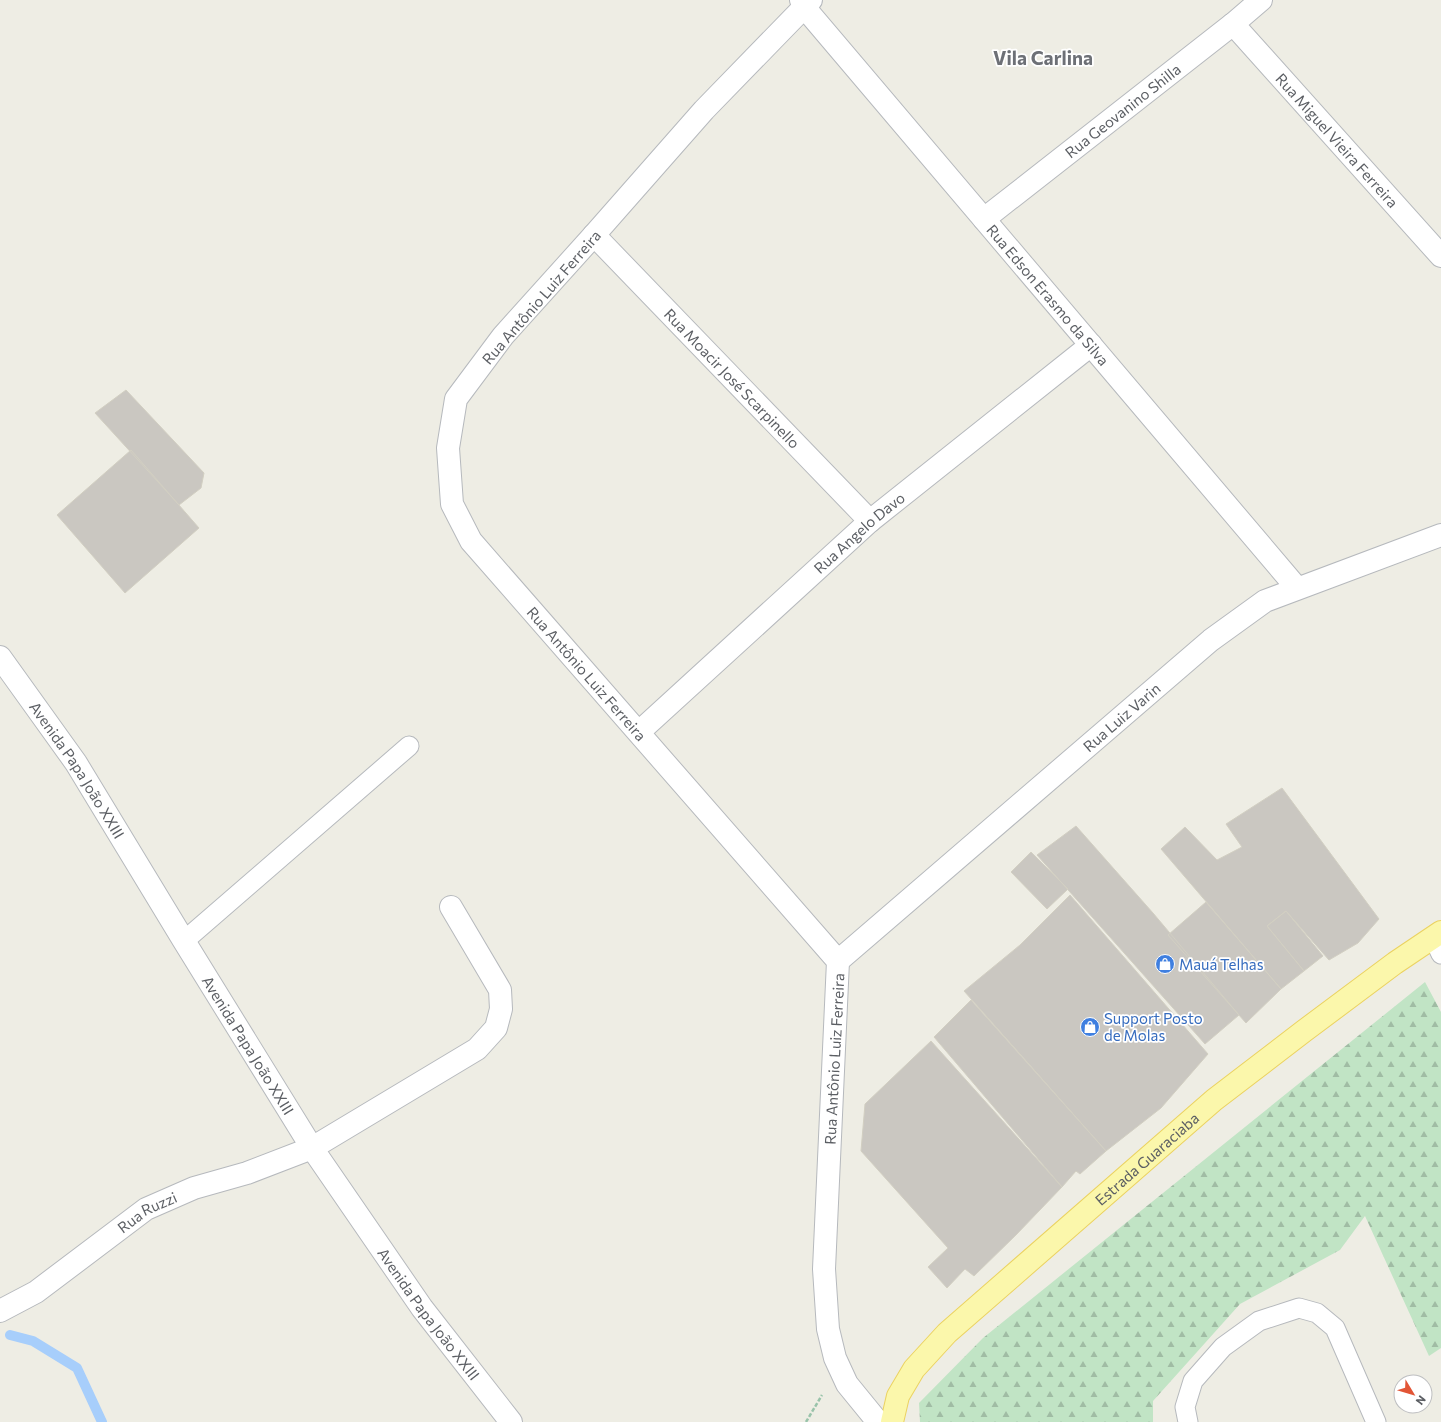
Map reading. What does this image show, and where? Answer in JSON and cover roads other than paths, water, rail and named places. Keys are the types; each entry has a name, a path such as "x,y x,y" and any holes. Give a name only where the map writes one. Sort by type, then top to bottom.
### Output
{"main road":[{"name":"Estrada Guaraciaba","path":"892,1422 898,1396 914,1369 946,1333 1214,1100 1395,963 1438,941"}],"street":[{"name":"Rua Geovanino Shilla","path":"984,219 1233,24 1261,0"},
{"name":"Rua Edson Erasmo da Silva","path":"805,2 984,219 1297,588"},
{"name":"Rua Antônio Luiz Ferreira","path":"805,2 704,110 503,336 456,399 448,448 452,504 471,541 838,961 824,1269 828,1329 835,1358 847,1384 866,1410 878,1422"},
{"name":"Rua Miguel Vieira Ferreira","path":"1233,24 1441,256"},
{"name":"Rua Moacir José Scarpinello","path":"594,235 870,521"},
{"name":"Rua Angelo Davo","path":"638,732 870,521 1091,345"},
{"name":"Rua Luiz Varin","path":"838,961 1211,640 1265,601 1441,535"},
{"name":"Avenida Papa João XXIII","path":"0,657 76,763 312,1148 422,1308 511,1422"},
{"name":"Rua Ruzzi","path":"0,1311 36,1292 146,1209 194,1188 247,1172 312,1148 477,1049 496,1028 501,1009 500,990 451,907"}],"lane":[{"path":"184,941 409,746"},
{"path":"1188,1422 1185,1407 1193,1381 1223,1347 1259,1321 1299,1308 1317,1313 1335,1328 1376,1422"}],"waterway":[{"path":"10,1335 33,1341 77,1368 102,1422"}],"place":[{"name":"Mauá Telhas","path":"1165,964"},
{"name":"Support Posto de Molas","path":"1090,1027"}],"district":[{"name":"Vila Carlina","path":"1043,57"}]}
